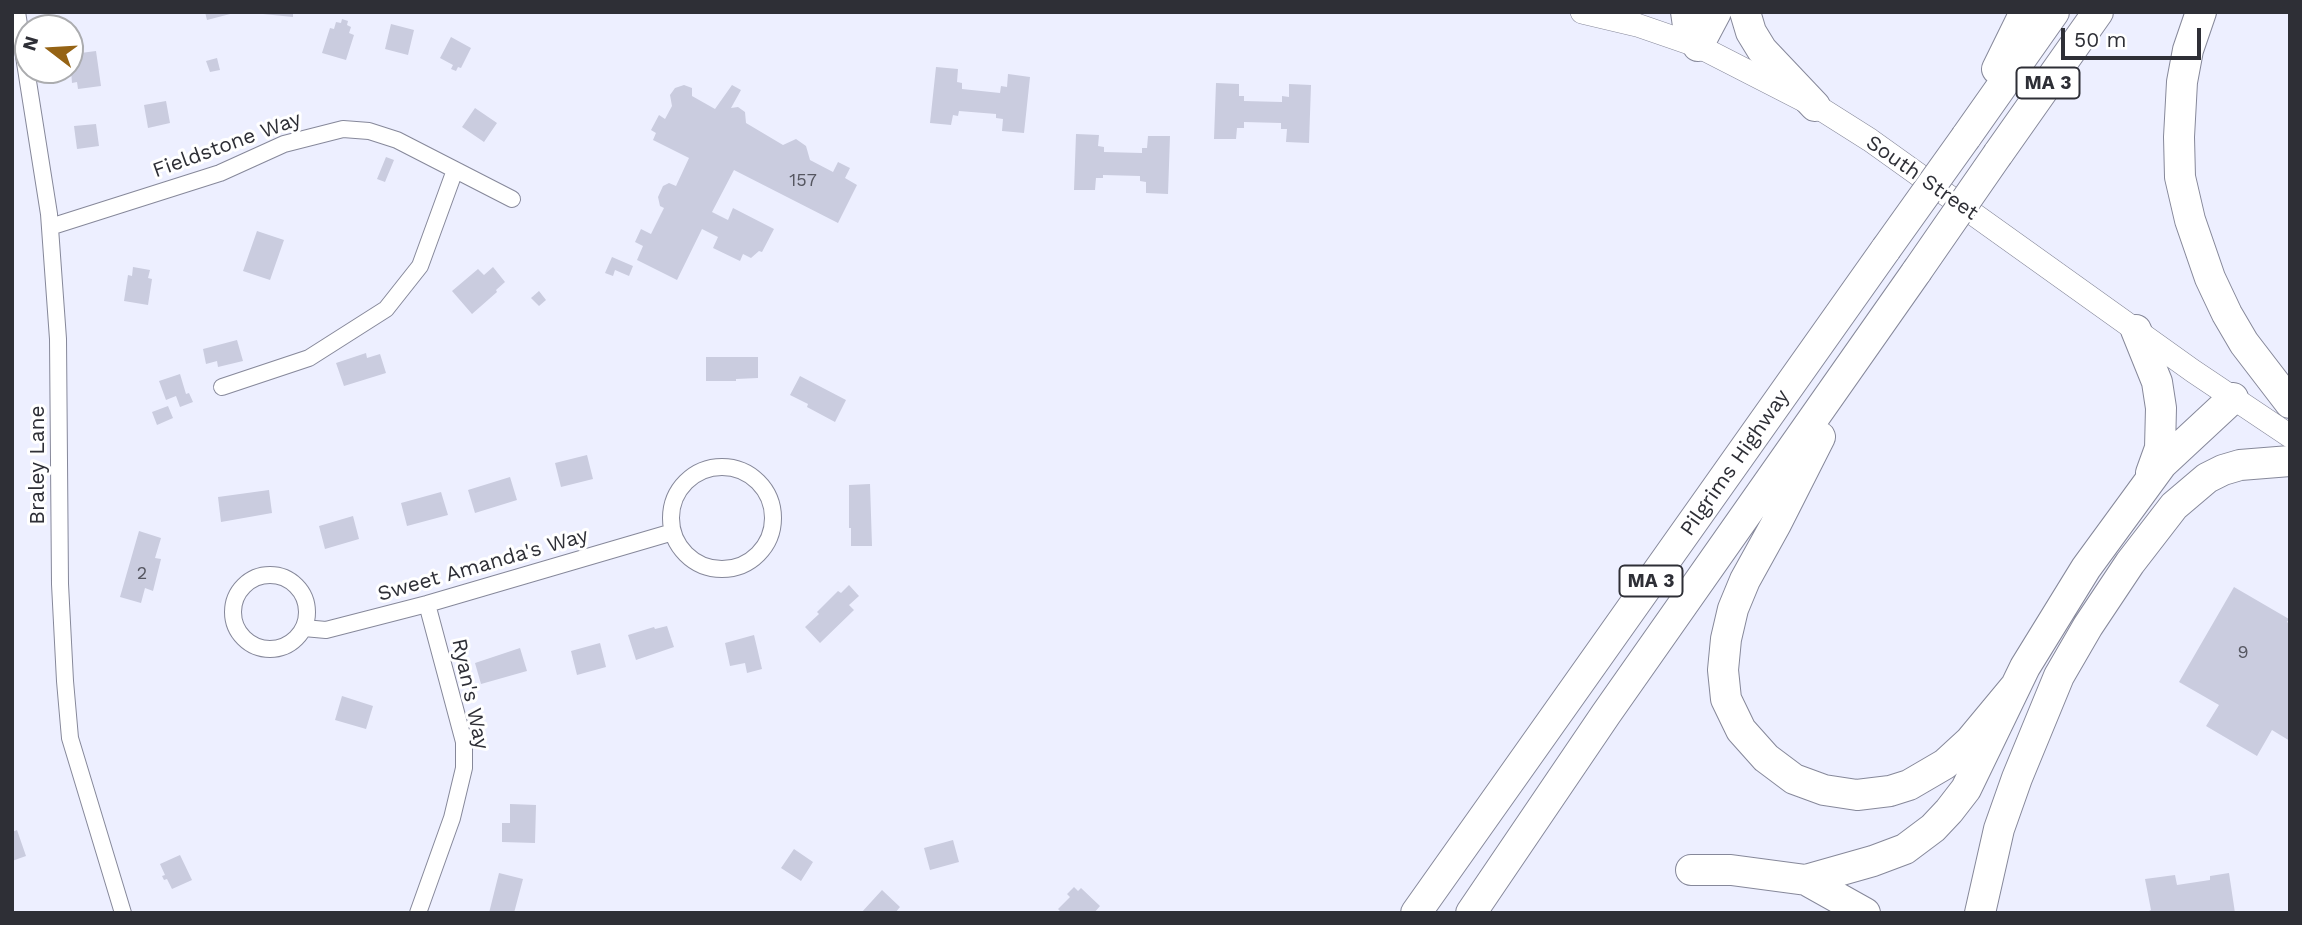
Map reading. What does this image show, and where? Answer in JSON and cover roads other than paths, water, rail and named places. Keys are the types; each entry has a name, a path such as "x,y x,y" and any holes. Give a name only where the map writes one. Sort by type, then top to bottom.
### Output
{"highway":[{"path":"1686,12 1688,26 1698,46"},
{"path":"1698,46 1716,12"},
{"path":"1745,12 1751,32 1762,50 1815,106"},
{"path":"1966,137 2025,12"},
{"name":"Pilgrims Highway","path":"1416,913 2054,12"},
{"name":"Pilgrims Highway","path":"1471,913 1606,713 2098,12"},
{"path":"2202,12 2188,50 2182,82 2180,177 2190,220 2210,278 2227,314 2263,370 2290,403"},
{"path":"2136,330 2157,382 2161,408 2160,448 2156,463 2144,486"},
{"path":"1867,341 1776,524 1745,580 1726,639 1723,670 1726,699 1741,730 1766,758 1794,779 1824,790 1857,794 1890,791 1909,785 1945,764 1970,741 2014,688"},
{"path":"1806,880 1905,849 1933,828 1966,789 2014,688 2086,568 2162,464 2233,398"},
{"path":"1980,913 1998,829 2059,676 2098,610 2216,437 2233,398"},
{"path":"2163,518 2198,484 2223,470 2250,463 2290,461"},
{"path":"1691,870 1731,870 1806,880 1866,913"}],"main road":[{"name":"South Street","path":"1582,12 1657,31 1698,46 1815,106 1870,140 2290,436"}],"street":[{"name":"Braley Lane","path":"17,12 50,227 58,339 60,584 69,726 87,797 123,913"},
{"name":"Fieldstone Way","path":"50,227 220,173 284,144 343,129 369,131 397,140 512,199"},
{"path":"222,387 309,358 386,309 420,265 455,170"},
{"path":"713,467 730,467 746,472 759,482 769,496 774,512 766,545 755,558 740,566 724,569 707,567 692,559 680,547 673,532 671,515 675,498 684,484 697,473 713,467"},
{"name":"Sweet Amanda's Way","path":"304,628 326,630 427,604 673,532"},
{"path":"274,575 285,578 303,594 307,617 304,628 286,645 274,649 250,643 241,635 235,623 233,611 236,598 251,580 274,575"},
{"name":"Ryan's Way","path":"418,913 452,818 464,768 464,741 427,604"}]}
